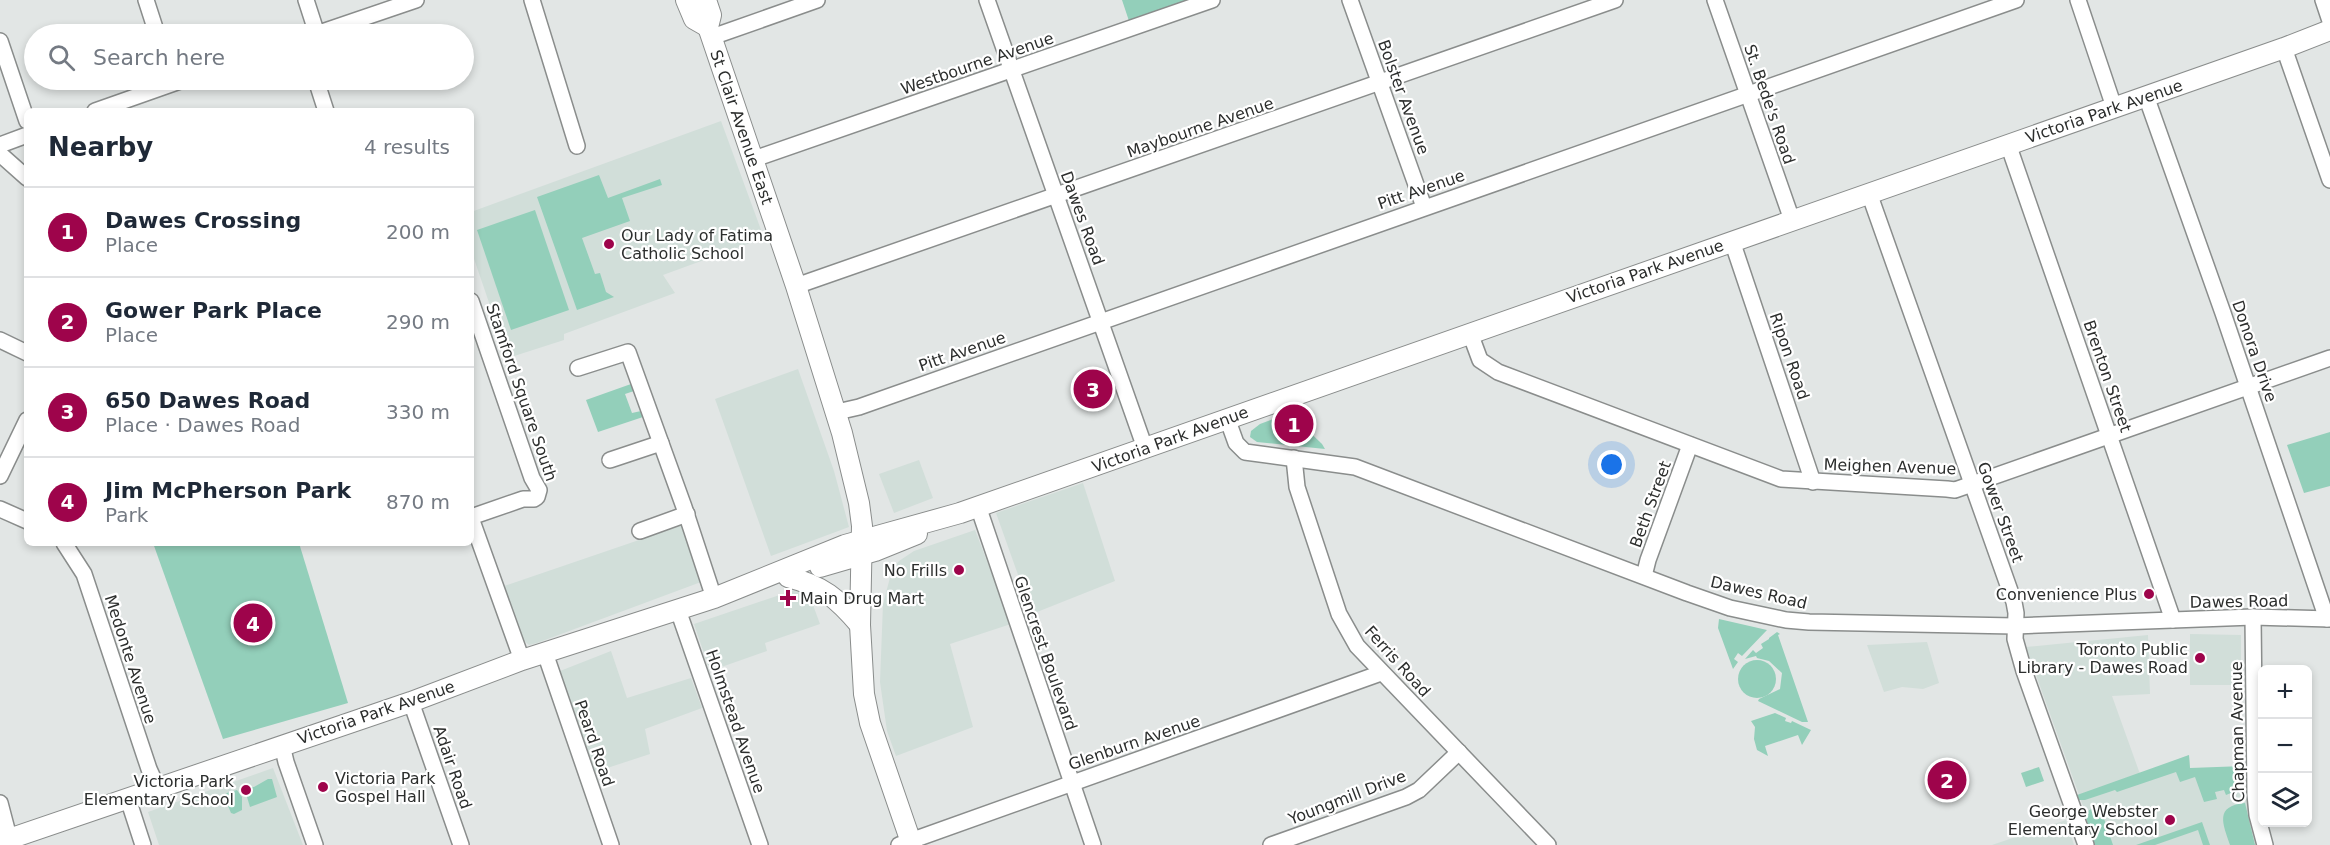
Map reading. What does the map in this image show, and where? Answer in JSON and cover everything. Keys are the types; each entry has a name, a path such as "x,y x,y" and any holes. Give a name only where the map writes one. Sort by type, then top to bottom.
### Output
{"main road":[{"name":"St Clair Avenue East","path":"686,0 694,19 710,32"},
{"name":"St Clair Avenue East","path":"706,0 711,15 710,32 837,412 860,503 869,545 861,631 863,685 870,723 907,844"},
{"name":"Victoria Park Avenue","path":"7,842 411,702 522,660 714,598 753,584 791,566 920,533 969,509 2330,30"},
{"name":"Victoria Park Avenue","path":"753,584 788,577 869,545"},
{"path":"788,577 802,580 836,598 861,631"}],"street":[{"path":"146,0 154,24"},
{"path":"306,0 314,24"},
{"path":"346,24 416,0"},
{"path":"532,0 577,146"},
{"path":"710,32 817,0"},
{"name":"Dawes Road","path":"987,0 1145,448"},
{"name":"Westbourne Avenue","path":"754,159 1212,0"},
{"name":"Bolster Avenue","path":"1350,0 1424,207"},
{"name":"Maybourne Avenue","path":"796,286 1615,0"},
{"name":"St. Bede's Road","path":"1715,0 1792,220"},
{"name":"Pitt Avenue","path":"837,412 858,407 2016,0"},
{"path":"2078,0 2114,107"},
{"path":"2323,0 2330,21"},
{"path":"0,41 24,112"},
{"path":"2284,48 2330,180"},
{"path":"103,108 152,90"},
{"path":"319,90 325,108"},
{"name":"Donora Drive","path":"2146,96 2328,619"},
{"path":"0,145 24,136"},
{"name":"Brenton Street","path":"2008,144 2173,620"},
{"path":"0,154 24,175"},
{"name":"Gower Street","path":"1869,193 2013,602 2016,613 2015,639 2024,671 2086,845"},
{"name":"Ripon Road","path":"1732,241 1813,482"},
{"name":"Stamford Square South","path":"474,310 532,478 539,490 536,499 523,499 474,516"},
{"name":"Meighen Avenue","path":"1470,333 1480,360 1498,372 1781,479 1955,489 2330,358"},
{"path":"0,340 24,352"},
{"path":"578,368 628,352 687,514 714,598"},
{"name":"Dawes Road","path":"1227,418 1235,442 1243,451 1355,467 1730,608 1786,620 2015,627 2253,617 2328,619"},
{"path":"0,476 24,426"},
{"path":"610,460 661,443"},
{"name":"Beth Street","path":"1644,576 1690,446"},
{"name":"Ferris Road","path":"1294,458 1297,487 1339,614 1357,646 1381,674 1548,845"},
{"path":"0,508 24,520"},
{"name":"Glencrest Boulevard","path":"969,509 1093,845"},
{"path":"640,531 687,514"},
{"path":"474,525 522,660"},
{"name":"Medonte Avenue","path":"66,546 84,574 158,789"},
{"name":"Holmstead Avenue","path":"678,610 760,845"},
{"name":"Chapman Avenue","path":"2253,617 2255,794 2265,845"},
{"name":"Peard Road","path":"545,653 611,845"},
{"name":"Glenburn Avenue","path":"907,844 1071,783 1381,674"},
{"name":"Adair Road","path":"411,702 461,845"},
{"path":"282,745 315,845"},
{"name":"Youngmill Drive","path":"1271,845 1406,797 1419,789 1459,752"},
{"path":"128,799 143,845"},
{"path":"0,804 7,842"}],"shaded area":[{"name":"Our Lady of Fatima Catholic School","path":"721,121 764,238 663,275 675,293 564,334 564,340 508,358 474,259 474,211"},
{"path":"798,369 834,471 849,527 771,556 715,399"},
{"path":"919,460 933,498 894,513 879,474"},
{"path":"1083,483 1115,581 1032,614 996,513"},
{"path":"683,525 701,582 537,643 529,645 522,639 504,586"},
{"path":"975,530 1011,624 950,644 973,727 896,756 887,731 880,682 883,604 892,570 899,561 914,551"},
{"path":"806,586 820,624 765,643 767,651 710,671 694,624"},
{"path":"2190,634 2241,635 2241,685 2190,685"},
{"path":"2148,635 2150,694 2112,696 2140,774 2189,755 2190,771 2241,770 2256,845 2097,845 2026,647"},
{"path":"1927,642 1939,683 1923,689 1902,687 1884,692 1867,645"},
{"path":"611,651 627,698 691,678 702,708 645,729 650,754 595,772 560,671"},
{"name":"Victoria Park Elementary School","path":"273,768 303,845 159,845 148,812"},
{"path":"2066,820 2074,845 1992,845"}],"green space":[{"path":"1122,0 1188,0 1129,21"},
{"path":"599,175 608,198 660,179 662,185 622,198 630,221 582,238 595,274 600,273 606,292 614,297 577,310 537,197"},
{"path":"535,210 569,310 511,330 477,230"},
{"path":"631,384 634,391 625,394 632,413 641,411 643,417 598,432 586,400"},
{"path":"1290,413 1325,449 1257,442 1250,437 1251,431 1260,424"},
{"path":"2330,432 2330,486 2304,493 2287,445"},
{"path":"154,546 300,546 348,703 223,739"},
{"path":"1719,619 1767,630 1742,656 1738,653 1734,659 1738,662 1733,669 1718,628"},
{"path":"1777,632 1780,634 1778,635 1808,722 1802,722 1758,701 1780,689 1782,673 1769,661 1756,656 1745,659 1753,650 1756,653 1763,648 1761,644"},
{"path":"1757,660 1770,666 1776,679 1770,692 1757,698 1744,692 1738,679 1744,666"},
{"path":"1775,713 1786,718 1785,721 1791,723 1792,721 1811,730 1802,745 1798,735 1765,746 1768,756 1757,750 1754,739 1755,727 1751,721"},
{"path":"2189,755 2190,768 2244,766 2242,785 2226,795 2224,790 2215,792 2217,799 2204,802 2195,777 2180,782 2176,772 2085,800 2079,800 2077,795"},
{"path":"2039,767 2044,781 2026,787 2021,773"},
{"path":"272,779 277,797 250,807 247,797 248,787 254,787"},
{"path":"237,790 242,797 242,810 234,814 231,813 224,796"},
{"path":"2245,803 2255,845 2230,845 2223,817 2229,808"},
{"path":"2097,806 2100,807 2113,845 2095,845 2084,813"},
{"path":"2202,822 2210,845 2203,845 2198,830 2155,845 2136,845"}],"place":[{"name":"Our Lady of Fatima Catholic School","path":"609,244"},
{"name":"650 Dawes Road","path":"1093,389"},
{"name":"Dawes Crossing","path":"1294,424"},
{"name":"No Frills","path":"959,570"},
{"name":"Convenience Plus","path":"2149,594"},
{"name":"Main Drug Mart","path":"788,598"},
{"name":"Jim McPherson Park","path":"253,623"},
{"name":"Toronto Public Library - Dawes Road","path":"2200,658"},
{"name":"Gower Park Place","path":"1947,780"},
{"name":"Victoria Park Gospel Hall","path":"323,787"},
{"name":"Victoria Park Elementary School","path":"246,790"},
{"name":"George Webster Elementary School","path":"2170,820"}]}
